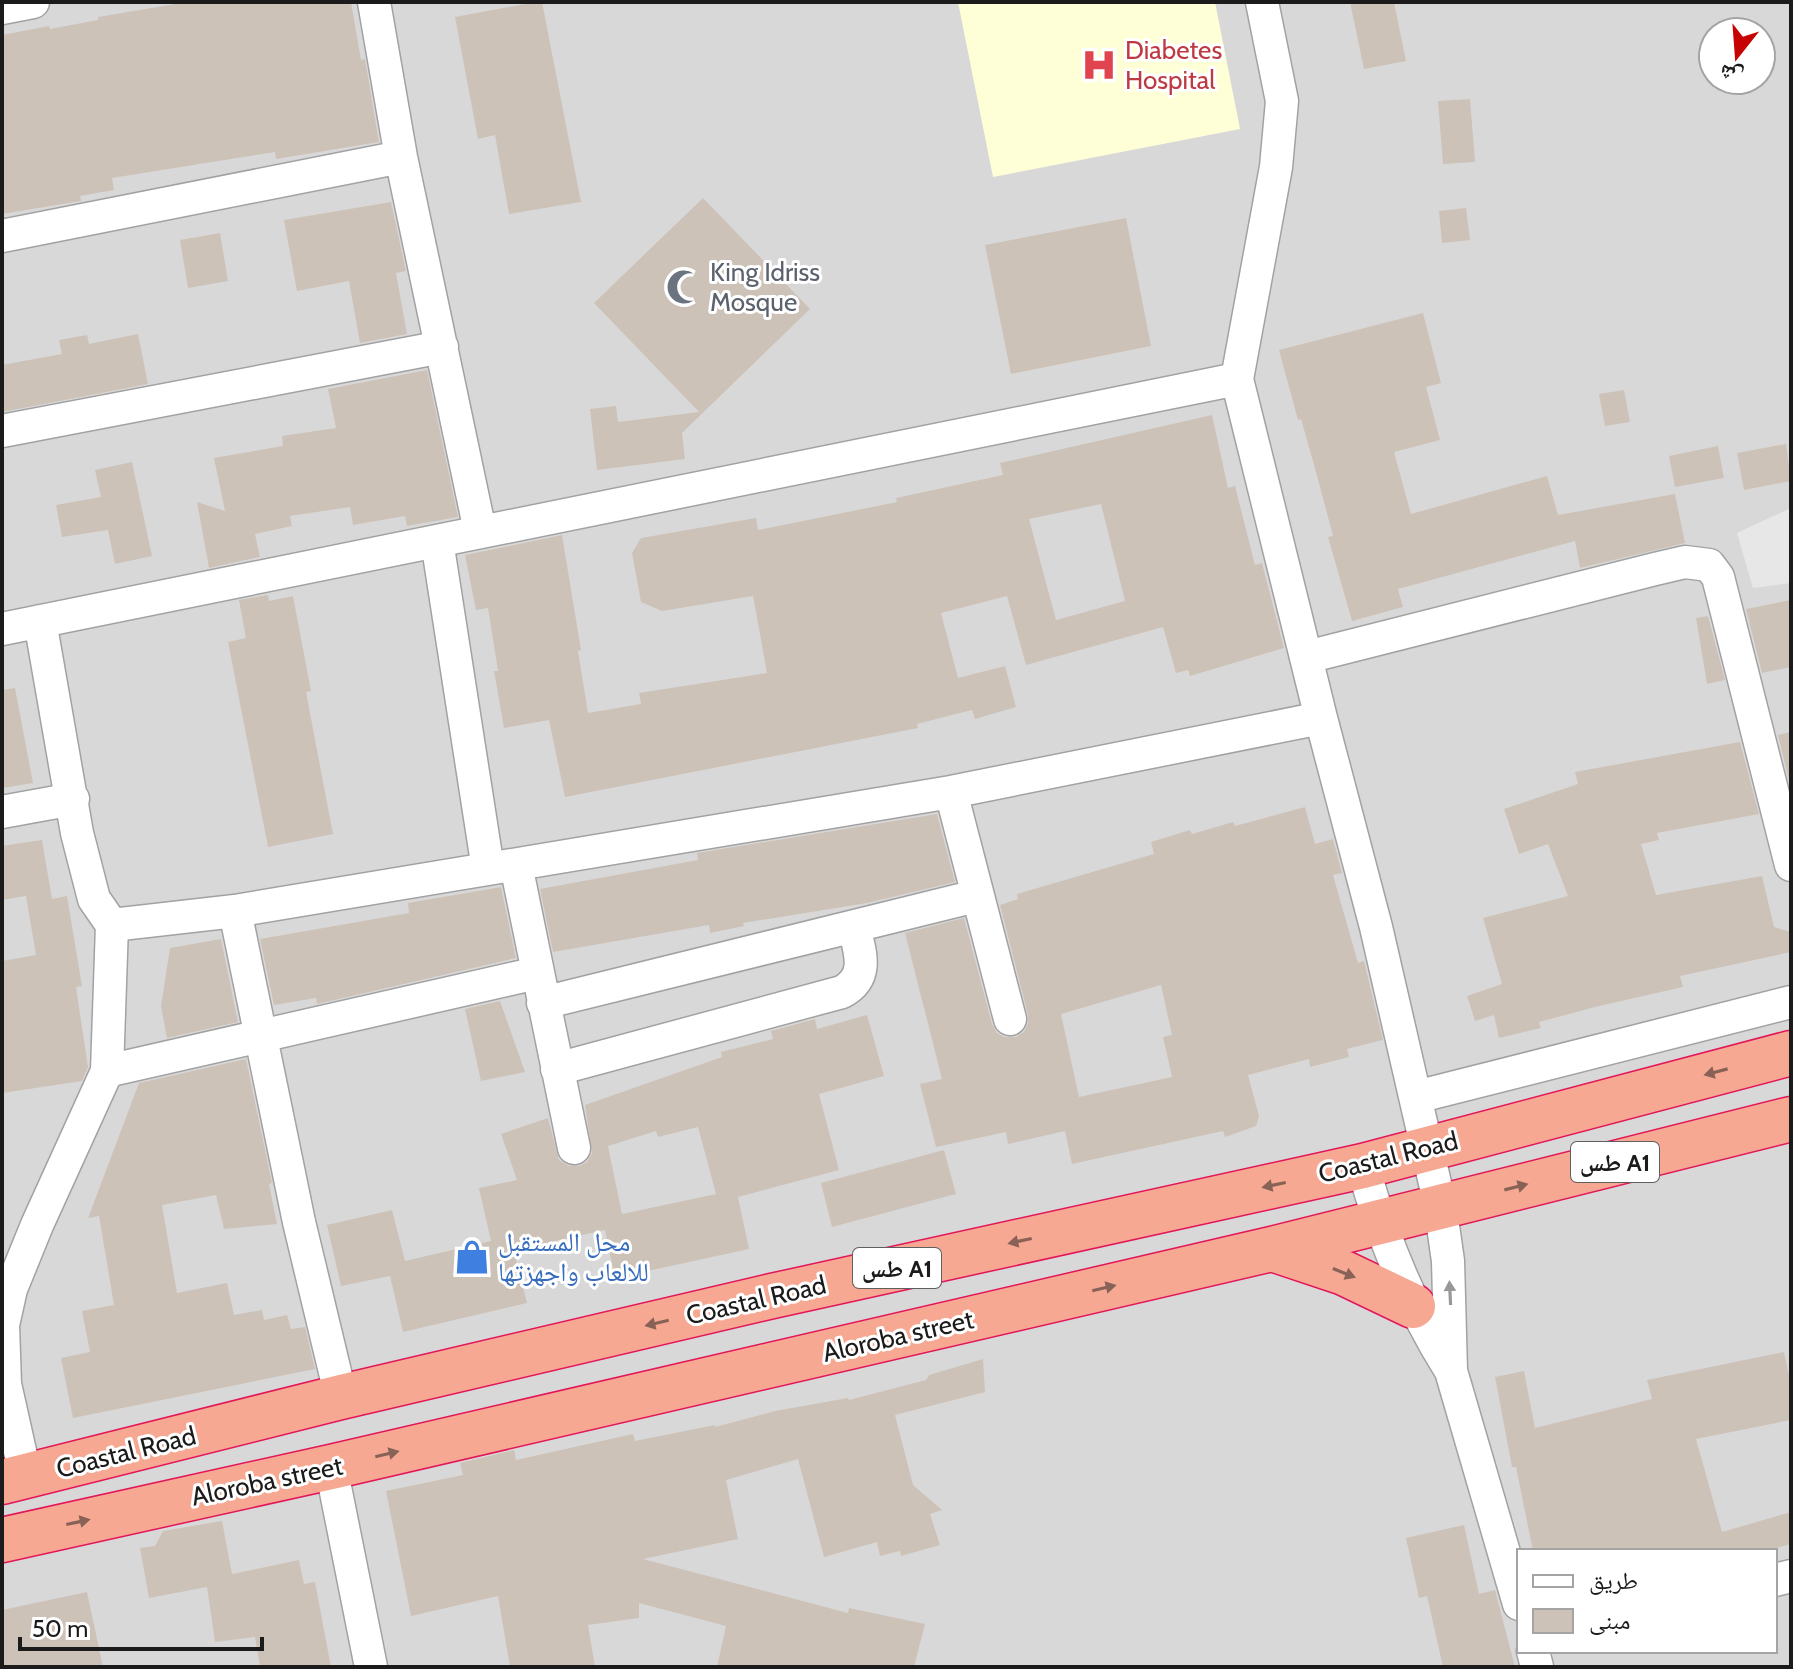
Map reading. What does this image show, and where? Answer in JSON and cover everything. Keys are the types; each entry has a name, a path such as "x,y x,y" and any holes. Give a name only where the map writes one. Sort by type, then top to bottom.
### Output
{"highway":[{"name":"Coastal Road","path":"14,1480 341,1397 772,1296 1363,1166 1791,1053"},
{"name":"Aloroba street","path":"2,1540 1272,1249 1791,1119"},
{"path":"1272,1249 1344,1273 1413,1306"},
{"path":"772,1296 790,1361"}],"street":[{"path":"2,8 33,2"},
{"path":"1262,2 1282,101 1276,167 1237,379 1376,927 1428,1148 1448,1261 1451,1371"},
{"path":"384,4 401,157 480,531"},
{"path":"2,236 401,157"},
{"path":"2,431 442,347"},
{"path":"2,629 1237,379"},
{"path":"437,541 502,867 540,988 574,1148"},
{"path":"1307,657 1685,562 1709,565 1718,577 1791,865"},
{"path":"14,1480 2,1354 3,1325 11,1289 37,1225 107,1071 112,925 94,899 77,833 40,621"},
{"path":"112,925 235,911 951,792 1321,718"},
{"path":"951,792 1010,1019"},
{"path":"2,812 73,799"},
{"path":"107,1071 260,1035 540,988 854,927 976,896"},
{"path":"235,911 299,1222 341,1397"},
{"path":"557,1069 851,988 861,972 862,962 854,927"},
{"path":"1416,1097 1791,1002"},
{"path":"1363,1166 1378,1222 1413,1306 1451,1371 1517,1597"},
{"path":"331,1467 371,1667"}],"shaded area":[{"path":"2,2 1791,2 1791,1667 2,1667"},
{"name":"Diabetes Hospital","path":"958,2 1215,2 1240,129 993,177"},
{"path":"1791,508 1791,583 1753,588 1737,533"}],"building":[{"path":"187,2 351,2 361,60 365,59 379,142 276,159 275,152 112,178 114,190 80,196 81,201 2,214 2,35 49,26 50,29 98,20 98,17"},
{"path":"542,2 581,202 509,214 495,135 478,139 455,17"},
{"path":"1350,2 1394,2 1406,61 1364,69"},
{"path":"1470,99 1475,162 1443,164 1438,101"},
{"path":"703,198 810,309 682,433 685,459 597,470 590,409 616,406 618,422 699,412 594,303"},
{"path":"391,202 406,271 396,273 407,334 360,343 349,281 297,291 284,220"},
{"path":"1466,208 1470,240 1442,243 1439,211"},
{"path":"1126,218 1151,346 1011,374 985,245"},
{"path":"220,233 228,281 188,288 180,240"},
{"path":"1423,313 1441,383 1426,387 1440,440 1394,452 1411,514 1547,476 1558,515 1675,494 1685,543 1580,568 1575,541 1398,589 1403,607 1352,621 1328,537 1333,536 1316,472 1279,350"},
{"path":"138,334 148,384 2,412 2,365 62,354 59,340 87,335 89,344"},
{"path":"427,370 458,517 407,526 405,516 353,525 350,507 290,516 292,526 255,534 260,557 209,568 197,502 225,511 214,458 283,446 282,436 336,428 328,389"},
{"path":"1624,390 1630,422 1605,426 1599,394"},
{"path":"1212,415 1228,488 1235,486 1255,565 1262,563 1284,648 1190,676 1188,670 1176,673 1163,627 1026,665 1007,596 941,613 958,678 1005,666 1016,707 975,719 972,710 917,724 918,728 565,797 549,720 504,728 488,608 476,610 465,555 562,535 588,713 641,704 639,693 767,673 753,596 662,611 641,602 632,553 641,538 756,518 758,530 897,502 896,498 1003,475 1000,463","holes":["1101,504 1125,601 1056,620 1029,519"]},
{"path":"1786,444 1791,481 1744,490 1737,453"},
{"path":"1718,446 1724,478 1675,487 1669,456"},
{"path":"132,462 152,556 115,564 108,530 62,537 56,505 101,497 95,470"},
{"path":"268,595 269,601 293,596 311,691 306,692 333,834 268,847 228,642 246,638 239,600"},
{"path":"1791,600 1791,667 1762,673 1746,609"},
{"path":"1708,616 1725,680 1707,684 1696,618"},
{"path":"15,688 33,783 2,788 2,690"},
{"path":"1791,732 1791,788 1778,735"},
{"path":"1740,742 1759,814 1657,833 1659,840 1641,844 1656,895 1762,876 1774,927 1791,932 1791,952 1680,976 1683,987 1539,1022 1541,1028 1499,1038 1494,1015 1475,1021 1467,996 1502,984 1483,918 1568,896 1548,844 1519,854 1504,809 1578,784 1575,772"},
{"path":"1305,807 1315,844 1333,839 1342,873 1333,875 1358,963 1364,961 1383,1040 1347,1049 1349,1057 1310,1067 1309,1059 1248,1075 1259,1116 1256,1126 1225,1137 1223,1131 1072,1164 1065,1131 1008,1144 1006,1132 936,1147 920,1084 942,1079 905,933 964,918 992,1024 997,1033 1004,1037 1016,1037 1024,1032 1028,1015 1000,905 1018,899 1017,894 1154,854 1151,842 1190,830 1192,834 1233,822 1235,826","holes":["1161,985 1172,1035 1163,1037 1172,1077 1079,1097 1061,1014"]},
{"path":"937,814 955,882 867,903 743,923 744,926 710,933 709,925 553,952 540,889 698,860 697,853"},
{"path":"42,840 52,899 67,896 82,986 76,987 88,1067 82,1081 2,1093 2,961 36,955 26,896 2,900 2,846"},
{"path":"501,887 516,958 317,1004 316,998 274,1005 260,939 409,913 408,903"},
{"path":"221,939 238,1022 167,1038 161,1006 170,948"},
{"path":"500,1001 525,1072 481,1081 465,1009"},
{"path":"867,1015 884,1076 819,1094 839,1170 738,1197 749,1249 615,1278 605,1230 514,1250 527,1303 403,1332 390,1276 341,1286 327,1225 392,1210 405,1261 491,1241 479,1188 517,1180 501,1134 548,1118 559,1160 569,1166 579,1166 587,1162 592,1153 585,1105 722,1057 721,1052 773,1039 771,1031 815,1019 817,1029","holes":["698,1127 716,1194 622,1214 608,1146 656,1131 658,1137"]},
{"path":"246,1059 272,1183 269,1184 277,1224 224,1229 216,1195 162,1205 177,1293 227,1283 234,1315 262,1310 264,1320 287,1315 291,1329 305,1327 315,1369 73,1418 61,1358 90,1352 82,1311 114,1305 99,1216 88,1218 139,1083"},
{"path":"944,1150 956,1194 832,1227 821,1183"},
{"path":"1784,1352 1791,1385 1791,1420 1696,1439 1722,1532 1791,1512 1791,1544 1772,1549 1533,1549 1516,1467 1512,1467 1495,1377 1524,1371 1535,1428 1652,1399 1647,1380"},
{"path":"983,1359 985,1392 895,1415 913,1485 942,1510 930,1514 940,1545 901,1556 900,1551 880,1556 877,1542 824,1557 798,1459 726,1480 738,1539 643,1559 848,1613 849,1608 925,1624 914,1667 717,1667 726,1626 639,1603 639,1618 588,1625 595,1667 510,1667 498,1596 411,1616 386,1491 463,1475 460,1463 514,1450 516,1460 633,1434 635,1441 715,1427 775,1411 849,1400 926,1380 929,1375"},
{"path":"222,1521 232,1574 299,1560 304,1584 315,1582 331,1667 260,1667 255,1637 215,1642 207,1587 149,1598 140,1548 155,1546 163,1531"},
{"path":"1464,1525 1479,1594 1495,1590 1515,1667 1443,1667 1427,1596 1419,1598 1406,1538"},
{"path":"87,1592 103,1667 2,1667 2,1610"}],"place":[{"name":"Diabetes Hospital","path":"1099,65"},
{"name":"King Idriss Mosque","path":"684,287"},
{"name":"محل المستقبل للالعاب واجهزتها","path":"472,1257"}]}
